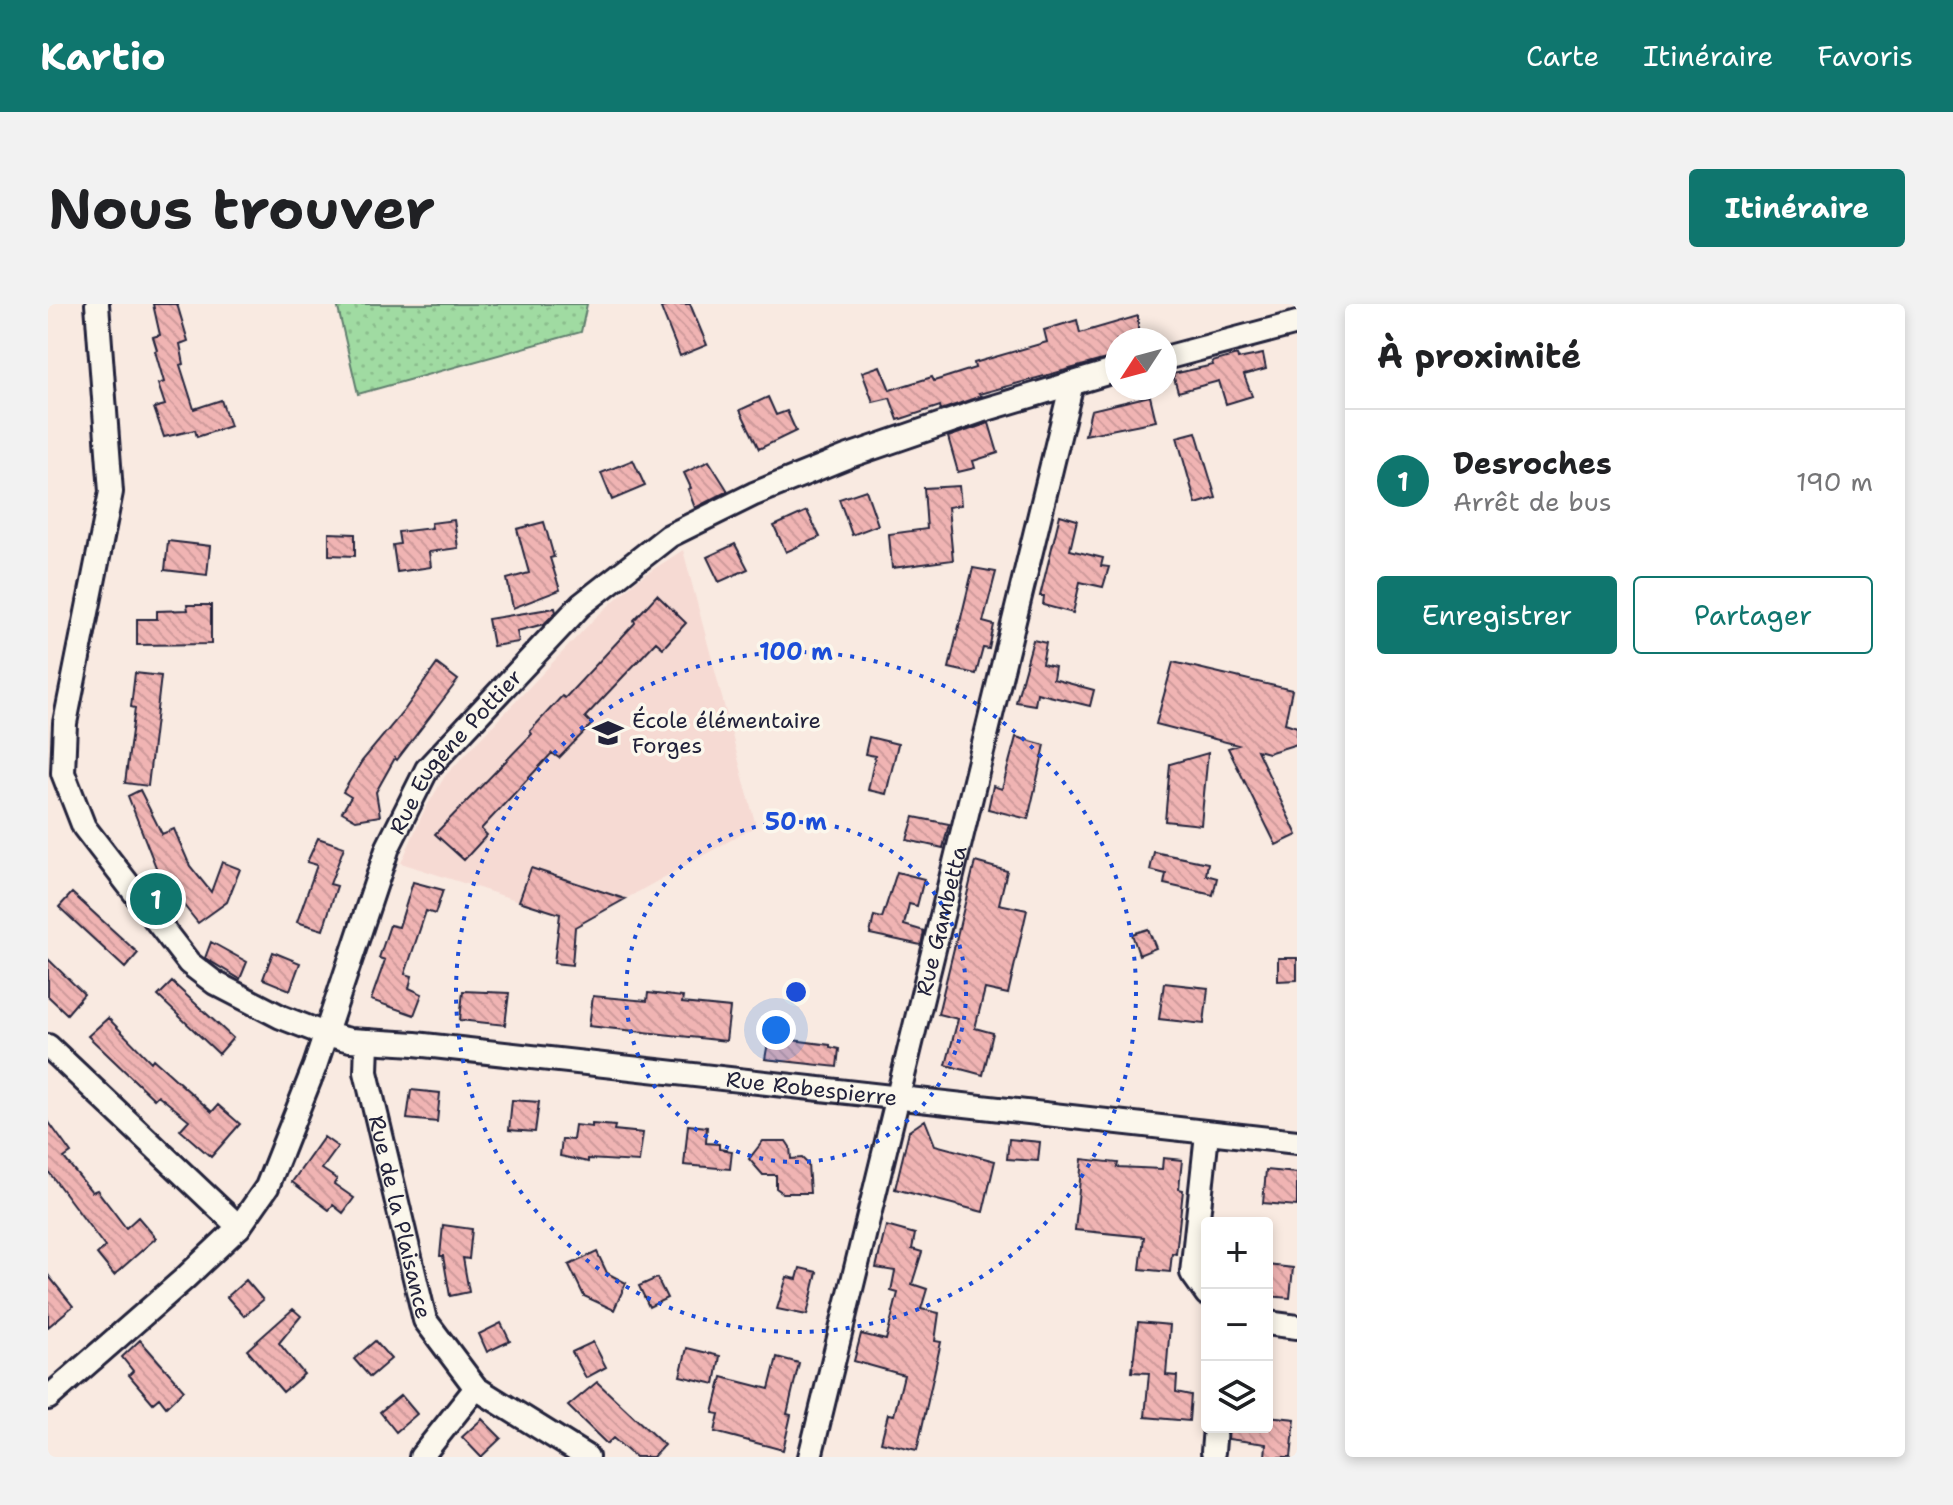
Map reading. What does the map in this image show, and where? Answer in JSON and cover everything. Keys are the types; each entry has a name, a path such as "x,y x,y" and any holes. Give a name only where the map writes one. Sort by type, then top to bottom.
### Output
{"street":[{"name":"Rue Robespierre","path":"97,304 111,492 65,723 63,773 84,827 189,963 215,983 281,1017 350,1040 1297,1142"},
{"path":"1177,355 1295,324"},
{"name":"Rue Eugène Pottier","path":"48,1398 239,1227 267,1187 325,1034 388,847 427,769 581,605 669,536 754,494 846,457 980,411 1105,373"},
{"name":"Rue Gambetta","path":"810,1457 1072,383"},
{"name":"Rue de la Plaisance","path":"367,1041 366,1072 425,1320 476,1388 587,1457"},
{"path":"48,1046 239,1227"},
{"path":"1203,1289 1192,1273 1207,1134"},
{"path":"1273,1324 1297,1327"},
{"path":"421,1457 476,1388"},
{"path":"1213,1452 1215,1433"}],"shaded area":[{"name":"École élémentaire Forges","path":"683,550 756,826 584,922 401,863 424,811 445,776 594,619 637,580"}],"green space":[{"path":"337,304 587,304 581,332 358,394"}],"building":[{"path":"153,304 177,304 188,341 180,344 184,364 180,365 194,409 221,400 230,426 197,437 195,430 164,437 154,408 165,405 158,384 164,382 153,337 160,335"},
{"path":"671,304 690,304 707,345 680,356 661,308"},
{"path":"1138,316 1138,328 1105,328 1105,359 979,394 981,396 941,410 940,406 898,420 890,398 873,402 862,372 880,366 890,390 932,377 934,381 975,368 974,363 1047,342 1044,330 1077,320 1080,333"},
{"path":"1263,354 1266,369 1244,375 1252,396 1226,404 1219,381 1178,392 1177,373 1213,365 1212,362 1237,355 1238,359"},
{"path":"768,397 776,415 787,411 796,431 759,449 740,410"},
{"path":"1133,400 1151,400 1156,421 1085,435 1091,410"},
{"path":"989,423 998,453 973,461 975,468 958,472 948,437"},
{"path":"1196,432 1216,498 1196,504 1177,437"},
{"path":"633,460 645,486 612,500 601,473"},
{"path":"709,461 728,491 695,508 684,473"},
{"path":"959,486 961,505 948,507 953,560 892,568 889,534 927,529 924,488"},
{"path":"866,490 878,525 852,535 839,499"},
{"path":"807,511 820,537 786,552 774,526"},
{"path":"1060,515 1077,520 1070,550 1103,558 1101,566 1109,567 1103,587 1080,582 1073,613 1043,605 1044,596 1040,596"},
{"path":"454,520 458,548 429,552 431,567 397,572 393,545 400,544 398,532 432,528 431,523"},
{"path":"544,522 554,557 550,558 560,590 513,608 507,579 529,573 517,529"},
{"path":"329,533 355,534 355,556 329,555"},
{"path":"168,541 210,546 207,575 165,570"},
{"path":"735,544 748,569 719,582 707,557"},
{"path":"973,568 996,572 983,622 994,625 989,649 983,648 976,674 949,668"},
{"path":"657,595 686,623 663,648 656,642 585,717 592,724 559,758 552,753 481,829 487,835 464,860 435,834 532,734 530,731 562,696 565,698"},
{"path":"187,605 211,605 211,644 137,645 137,619 157,619 157,611 188,610"},
{"path":"555,608 556,612 544,624 517,631 519,642 493,646 488,619"},
{"path":"1033,640 1046,643 1042,664 1055,667 1053,679 1094,690 1090,706 1037,693 1035,705 1016,702"},
{"path":"1173,662 1292,690 1285,723 1297,727 1297,744 1268,753 1257,750 1297,835 1276,845 1228,748 1238,745 1156,724"},
{"path":"437,664 458,680 397,760 395,758 376,792 380,816 356,820 342,812 351,797 343,792 362,761 403,712"},
{"path":"135,673 161,676 148,786 125,783 135,708 131,707"},
{"path":"869,737 898,744 886,794 868,790 875,756 865,754"},
{"path":"1016,737 1045,745 1028,819 988,809 993,786 1002,789"},
{"path":"1208,753 1201,825 1165,821 1170,764"},
{"path":"140,790 162,834 174,829 190,866 211,892 222,862 240,869 227,902 198,923 166,883 163,885 128,796"},
{"path":"914,817 949,824 943,848 907,840"},
{"path":"318,838 344,847 330,884 337,886 323,930 297,922 317,865 307,862"},
{"path":"1154,852 1208,863 1206,875 1217,878 1213,895 1164,884 1166,874 1150,870"},
{"path":"975,862 1007,871 999,904 1027,910 1008,994 985,989 975,1028 993,1033 983,1075 946,1065 958,1019 938,1014"},
{"path":"531,868 625,899 575,927 572,965 554,963 560,914 519,901"},
{"path":"897,872 924,879 917,906 909,904 904,925 924,931 921,945 870,934 874,916 882,918"},
{"path":"413,882 443,890 435,914 426,911 405,974 412,976 409,988 422,994 414,1015 371,1000 385,960 379,958 390,925 399,927"},
{"path":"72,893 138,953 125,968 59,907"},
{"path":"1148,929 1156,948 1139,955 1132,934"},
{"path":"211,942 247,962 240,979 205,958"},
{"path":"273,952 300,963 290,990 263,979"},
{"path":"1278,958 1297,958 1297,980 1278,981"},
{"path":"48,959 84,994 67,1014 48,996"},
{"path":"172,982 233,1038 219,1054 158,996"},
{"path":"1164,983 1208,988 1204,1024 1159,1019"},
{"path":"463,991 509,993 505,1025 460,1020"},
{"path":"648,993 683,997 682,1003 730,1008 726,1041 589,1026 593,996 647,1001"},
{"path":"108,1018 151,1062 153,1059 212,1112 218,1105 240,1124 211,1157 180,1130 189,1120 158,1095 154,1099 88,1036"},
{"path":"769,1037 830,1045 839,1049 837,1067 765,1059"},
{"path":"411,1090 440,1093 437,1122 407,1119"},
{"path":"512,1100 539,1102 535,1132 509,1130"},
{"path":"925,1120 935,1145 995,1161 983,1212 895,1189 909,1131"},
{"path":"48,1121 71,1153 64,1158 92,1192 97,1190 126,1228 138,1217 156,1238 114,1275 97,1254 105,1247 48,1171"},
{"path":"592,1124 643,1133 639,1162 588,1159 588,1162 560,1156 562,1139 573,1140 575,1125 592,1127"},
{"path":"688,1125 707,1127 706,1143 719,1144 719,1149 732,1151 730,1169 684,1165"},
{"path":"324,1137 338,1147 322,1169 337,1179 334,1184 354,1198 343,1213 333,1205 329,1210 292,1182"},
{"path":"1009,1139 1040,1142 1038,1161 1007,1159"},
{"path":"763,1141 786,1141 791,1159 802,1158 808,1164 810,1193 783,1193 776,1188 776,1175 763,1175 749,1159"},
{"path":"1163,1158 1182,1160 1179,1189 1183,1190 1176,1254 1172,1253 1170,1272 1140,1269 1144,1237 1075,1230 1082,1159 1118,1163 1117,1167 1162,1169"},
{"path":"1266,1170 1297,1173 1297,1206 1263,1203"},
{"path":"443,1225 472,1229 469,1259 463,1258 469,1292 450,1296 443,1256 440,1256"},
{"path":"886,1226 915,1234 912,1249 922,1252 912,1284 927,1289 921,1309 939,1313 935,1341 941,1342 917,1450 881,1442 888,1414 894,1415 904,1375 854,1361 861,1334 886,1340 898,1293 891,1291 895,1271 876,1268"},
{"path":"597,1252 607,1273 626,1283 614,1310 584,1296 569,1265"},
{"path":"1273,1266 1293,1268 1290,1298 1273,1297"},
{"path":"800,1268 817,1272 807,1315 777,1309 787,1277 797,1279"},
{"path":"48,1275 73,1306 48,1327"},
{"path":"657,1278 667,1298 649,1307 639,1286"},
{"path":"246,1280 263,1300 244,1316 227,1297"},
{"path":"293,1309 301,1316 279,1343 304,1374 283,1392 247,1350"},
{"path":"1138,1322 1170,1325 1166,1375 1177,1376 1176,1392 1191,1395 1189,1421 1145,1417 1149,1373 1132,1372"},
{"path":"501,1323 510,1341 487,1352 479,1334"},
{"path":"140,1340 184,1390 166,1407 159,1398 153,1403 129,1375 133,1371 122,1357"},
{"path":"375,1341 391,1359 370,1377 354,1359"},
{"path":"593,1342 606,1367 586,1378 572,1352"},
{"path":"687,1348 720,1356 715,1384 680,1376"},
{"path":"777,1357 799,1363 787,1414 791,1415 783,1450 715,1432 719,1414 713,1413 722,1377 769,1389"},
{"path":"597,1382 664,1445 653,1457 635,1457 613,1438 607,1444 568,1406"},
{"path":"401,1395 417,1414 396,1432 380,1412"},
{"path":"1273,1417 1295,1419 1291,1457 1265,1457 1266,1444 1228,1439 1228,1433 1273,1433"},
{"path":"482,1419 501,1438 481,1457 462,1437"}],"place":[{"name":"École élémentaire Forges","path":"608,733"},
{"name":"Desroches","path":"156,899"}]}
